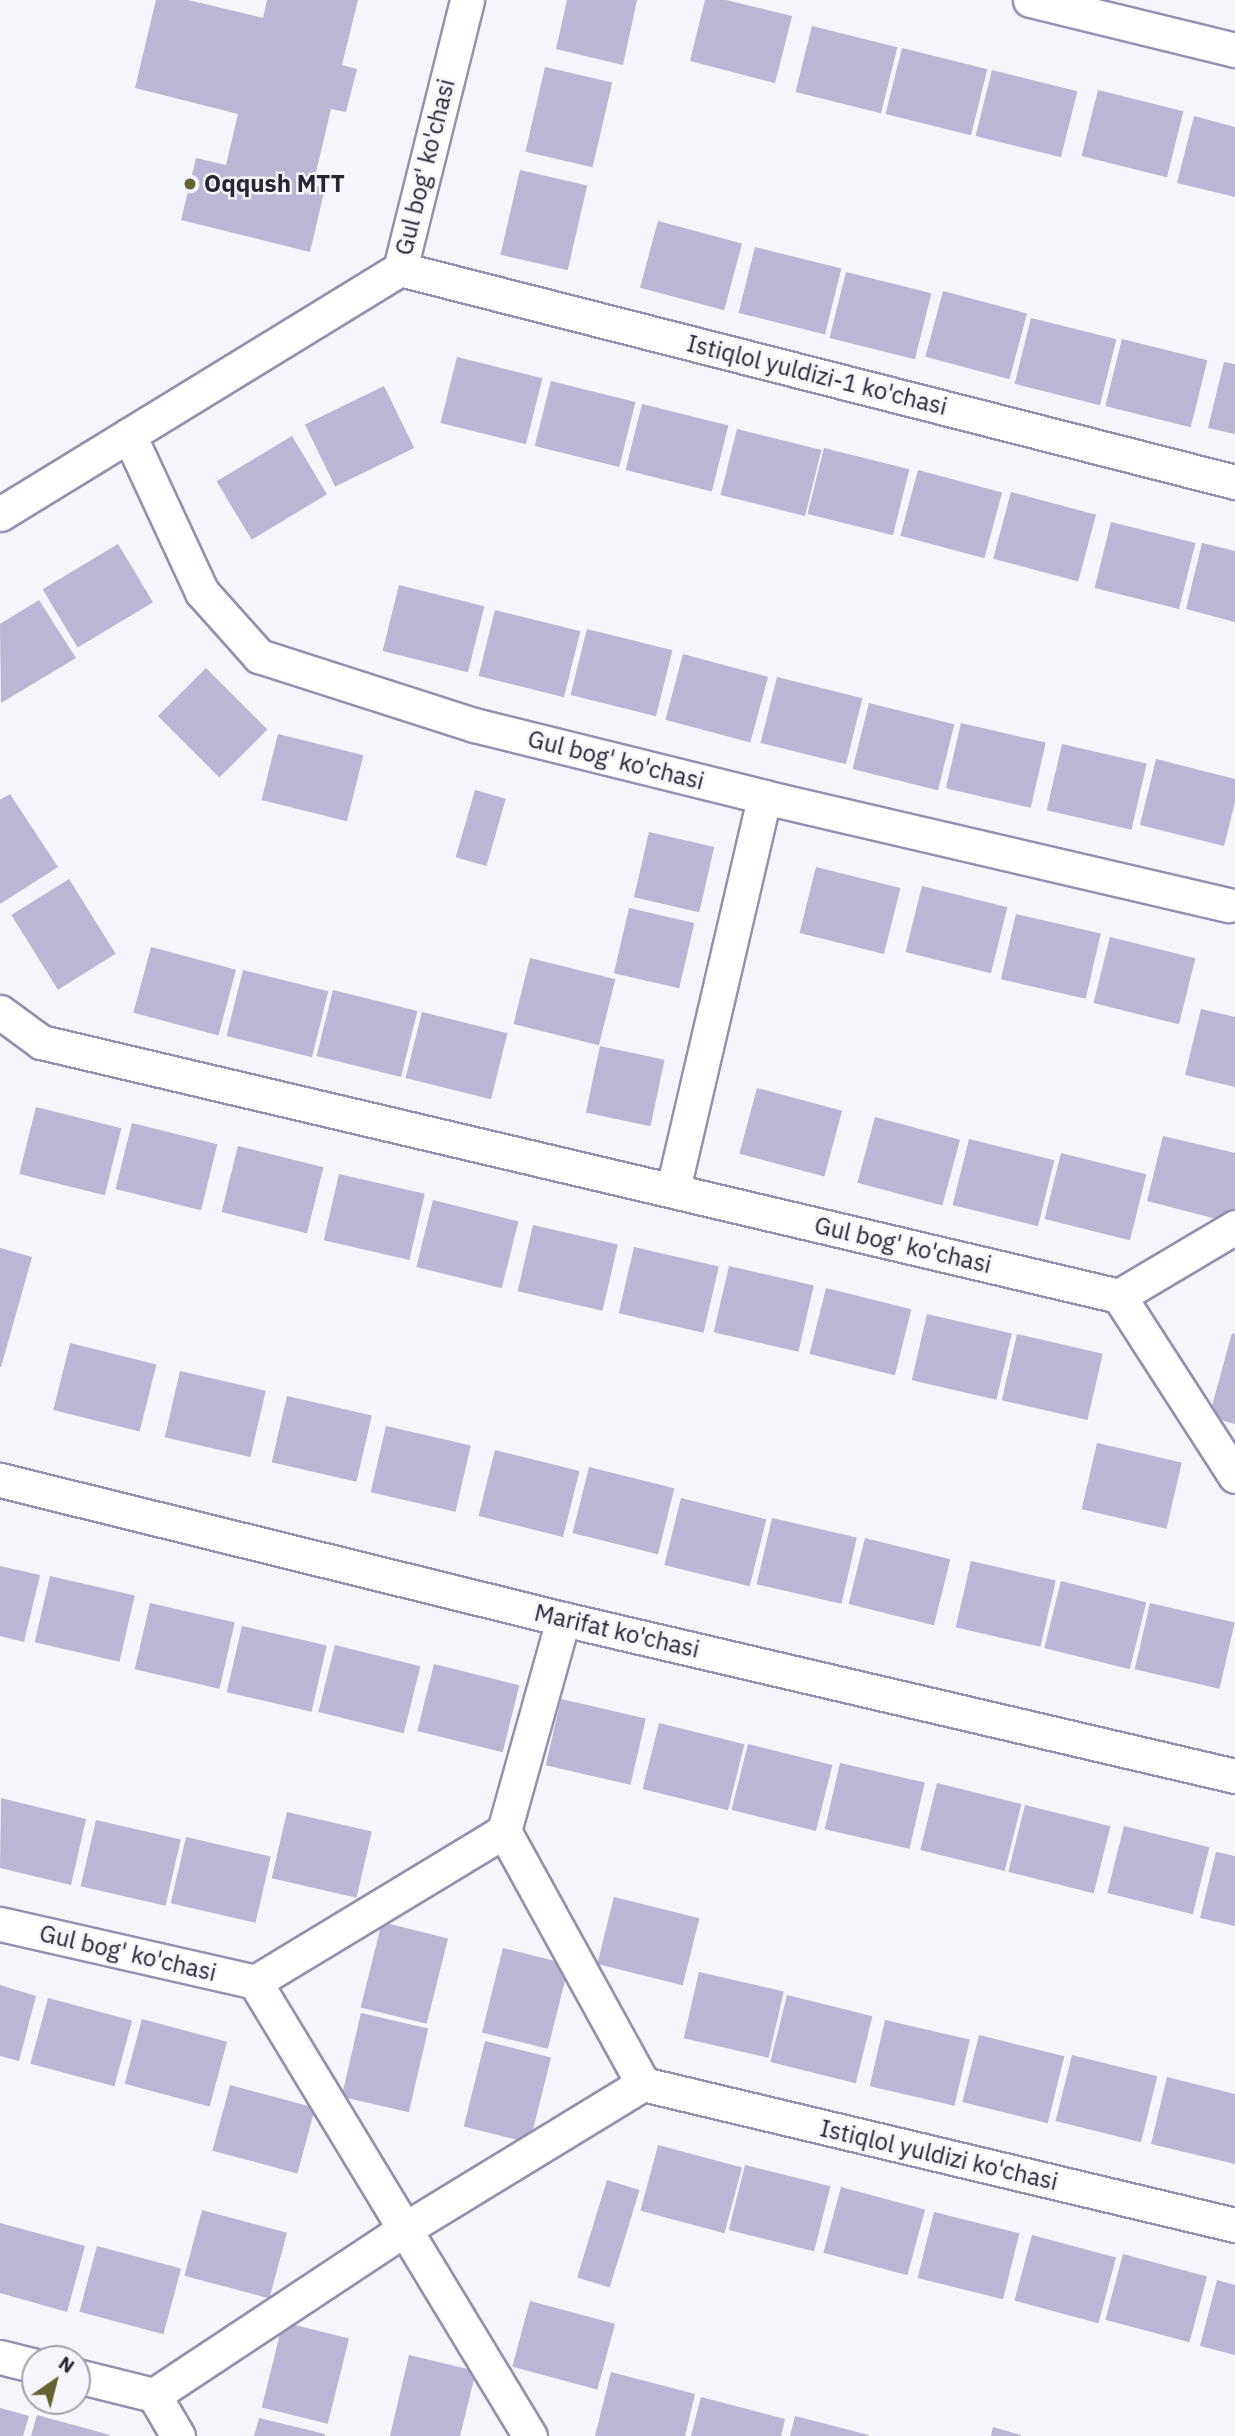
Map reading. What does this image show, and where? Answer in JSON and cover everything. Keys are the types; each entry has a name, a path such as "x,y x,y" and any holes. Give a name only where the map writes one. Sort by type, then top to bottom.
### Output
{"street":[{"name":"Gul bog' ko'chasi","path":"0,514 400,269 467,0"},
{"path":"1030,0 1235,50"},
{"name":"Istiqlol yuldizi-1 ko'chasi","path":"400,269 1235,482"},
{"name":"Gul bog' ko'chasi","path":"128,435 202,592 259,656 474,725 764,797 1233,907"},
{"path":"673,1189 764,797"},
{"name":"Gul bog' ko'chasi","path":"0,1012 41,1042 1119,1296"},
{"path":"1235,1227 1119,1296 1235,1476"},
{"name":"Marifat ko'chasi","path":"0,1480 563,1619 1234,1772"},
{"path":"530,2436 255,1982 504,1831 563,1619"},
{"path":"154,2395 405,2229 643,2084 504,1831"},
{"name":"Gul bog' ko'chasi","path":"0,1924 255,1982"},
{"name":"Istiqlol yuldizi ko'chasi","path":"643,2084 1235,2225"},
{"path":"0,2357 21,2362"},
{"path":"91,2379 154,2395 178,2436"}],"building":[{"path":"156,0 188,0 263,18 267,0 358,0 342,65 357,69 346,112 331,109 313,185 325,188 310,252 181,220 196,158 226,165 238,114 135,88"},
{"path":"567,0 637,0 623,65 556,49"},
{"path":"705,0 726,0 792,16 775,83 690,61"},
{"path":"812,26 897,47 881,113 796,92"},
{"path":"902,48 987,69 971,135 886,114"},
{"path":"545,67 612,83 593,167 525,152"},
{"path":"992,70 1077,91 1061,157 976,136"},
{"path":"1098,90 1183,111 1167,177 1082,156"},
{"path":"1194,116 1235,127 1235,197 1177,183"},
{"path":"520,170 587,186 568,270 500,255"},
{"path":"658,221 742,244 724,310 640,288"},
{"path":"755,247 841,269 825,335 739,313"},
{"path":"846,272 931,293 915,359 830,338"},
{"path":"943,291 1027,314 1009,379 925,357"},
{"path":"1031,318 1116,339 1100,405 1015,384"},
{"path":"1122,339 1207,360 1191,427 1105,406"},
{"path":"457,357 542,378 526,444 441,423"},
{"path":"1224,362 1235,364 1235,434 1208,428"},
{"path":"551,381 635,402 619,467 535,446"},
{"path":"384,386 414,448 335,487 305,425"},
{"path":"642,404 728,426 712,492 626,470"},
{"path":"737,429 821,450 805,516 721,495"},
{"path":"292,436 327,494 252,540 217,481"},
{"path":"824,448 909,469 893,535 808,514"},
{"path":"918,470 1002,493 984,558 900,536"},
{"path":"1011,492 1096,515 1078,581 993,559"},
{"path":"1111,522 1195,543 1179,609 1095,588"},
{"path":"1202,543 1235,551 1235,622 1186,609"},
{"path":"118,544 153,602 78,648 43,589"},
{"path":"399,585 484,606 468,672 383,651"},
{"path":"39,600 76,658 1,703 0,624"},
{"path":"495,610 580,631 564,697 479,676"},
{"path":"587,629 672,650 656,716 571,695"},
{"path":"683,654 768,677 750,742 665,720"},
{"path":"206,668 268,730 219,778 158,716"},
{"path":"777,677 862,698 846,764 761,743"},
{"path":"869,703 954,724 938,790 853,769"},
{"path":"961,723 1046,743 1031,808 946,788"},
{"path":"278,734 363,755 347,821 262,800"},
{"path":"1062,744 1147,764 1131,830 1047,810"},
{"path":"1156,759 1235,779 1235,802 1224,846 1140,825"},
{"path":"475,790 506,799 486,866 456,857"},
{"path":"10,794 58,867 0,904 0,800"},
{"path":"649,832 714,847 699,912 634,897"},
{"path":"816,867 900,888 884,954 800,933"},
{"path":"69,879 116,954 58,990 11,915"},
{"path":"922,886 1007,907 991,973 906,952"},
{"path":"629,908 694,923 679,988 614,973"},
{"path":"1016,914 1101,934 1086,999 1001,979"},
{"path":"1110,937 1195,958 1179,1024 1094,1003"},
{"path":"151,947 236,970 218,1035 133,1013"},
{"path":"530,958 615,979 599,1045 514,1024"},
{"path":"243,970 328,991 312,1057 227,1036"},
{"path":"333,990 417,1011 401,1077 317,1056"},
{"path":"1201,1009 1235,1017 1235,1087 1185,1075"},
{"path":"422,1012 507,1033 491,1099 406,1078"},
{"path":"600,1046 665,1060 650,1126 586,1113"},
{"path":"757,1088 842,1111 824,1176 739,1154"},
{"path":"36,1107 121,1128 105,1195 19,1174"},
{"path":"875,1117 960,1140 942,1205 857,1183"},
{"path":"132,1123 217,1144 201,1210 116,1189"},
{"path":"1163,1136 1235,1153 1235,1210 1232,1223 1147,1201"},
{"path":"969,1139 1054,1160 1038,1226 953,1205"},
{"path":"238,1146 323,1167 307,1233 222,1212"},
{"path":"1061,1153 1146,1174 1130,1240 1045,1219"},
{"path":"339,1174 425,1194 409,1260 324,1240"},
{"path":"433,1200 518,1221 502,1288 416,1267"},
{"path":"533,1225 618,1245 602,1311 518,1291"},
{"path":"634,1247 719,1267 703,1333 619,1313"},
{"path":"0,1248 32,1257 1,1367 0,1367"},
{"path":"729,1266 814,1286 798,1352 714,1332"},
{"path":"826,1288 911,1309 895,1375 810,1354"},
{"path":"927,1314 1012,1334 996,1400 912,1380"},
{"path":"1232,1333 1235,1334 1235,1424 1209,1417"},
{"path":"1017,1334 1103,1354 1087,1420 1002,1400"},
{"path":"70,1343 156,1365 140,1431 53,1410"},
{"path":"180,1371 266,1391 250,1457 165,1437"},
{"path":"287,1396 372,1416 356,1482 272,1462"},
{"path":"386,1426 471,1446 455,1512 371,1492"},
{"path":"1097,1443 1182,1463 1166,1529 1082,1509"},
{"path":"495,1450 579,1471 563,1537 479,1516"},
{"path":"589,1467 674,1488 658,1554 573,1533"},
{"path":"681,1498 766,1519 750,1586 664,1565"},
{"path":"772,1518 857,1538 841,1604 757,1584"},
{"path":"865,1538 950,1559 934,1625 849,1604"},
{"path":"971,1561 1056,1581 1040,1647 956,1627"},
{"path":"0,1566 40,1575 24,1642 0,1636"},
{"path":"50,1576 135,1596 119,1662 35,1642"},
{"path":"1061,1581 1146,1602 1130,1669 1044,1648"},
{"path":"150,1603 235,1623 219,1689 135,1669"},
{"path":"1150,1603 1235,1623 1219,1689 1135,1669"},
{"path":"242,1626 327,1646 311,1712 227,1692"},
{"path":"335,1645 420,1666 404,1733 318,1712"},
{"path":"434,1664 519,1685 503,1752 417,1731"},
{"path":"561,1699 646,1719 630,1785 546,1765"},
{"path":"659,1723 744,1744 728,1810 643,1789"},
{"path":"748,1744 832,1765 816,1831 732,1810"},
{"path":"840,1763 925,1783 909,1849 825,1829"},
{"path":"937,1783 1021,1804 1005,1871 920,1850"},
{"path":"1,1798 86,1819 71,1885 0,1868"},
{"path":"1025,1805 1110,1826 1094,1893 1008,1872"},
{"path":"287,1812 372,1832 356,1898 272,1878"},
{"path":"96,1820 181,1840 165,1906 81,1886"},
{"path":"1124,1826 1209,1847 1193,1914 1107,1893"},
{"path":"186,1837 271,1857 255,1923 171,1903"},
{"path":"1216,1852 1235,1856 1235,1926 1200,1918"},
{"path":"614,1897 699,1918 683,1985 597,1964"},
{"path":"382,1922 448,1938 427,2024 361,2007"},
{"path":"503,1948 569,1964 548,2049 482,2032"},
{"path":"699,1972 784,1992 768,2058 684,2038"},
{"path":"0,1985 36,1996 19,2061 0,2056"},
{"path":"787,1995 872,2016 856,2083 770,2062"},
{"path":"48,1998 132,2021 114,2086 30,2064"},
{"path":"361,2013 428,2029 409,2112 342,2097"},
{"path":"142,2019 227,2042 210,2106 125,2084"},
{"path":"885,2020 970,2040 954,2106 870,2086"},
{"path":"979,2035 1064,2056 1048,2123 962,2102"},
{"path":"485,2041 551,2057 530,2143 464,2126"},
{"path":"1072,2055 1157,2076 1141,2142 1056,2121"},
{"path":"1167,2077 1235,2094 1235,2164 1151,2144"},
{"path":"230,2085 315,2108 297,2173 212,2151"},
{"path":"658,2145 742,2168 724,2233 640,2211"},
{"path":"745,2165 830,2186 814,2251 729,2230"},
{"path":"607,2180 640,2190 610,2287 577,2278"},
{"path":"841,2187 925,2210 907,2275 823,2253"},
{"path":"202,2210 287,2233 269,2298 184,2276"},
{"path":"934,2212 1019,2233 1003,2299 918,2278"},
{"path":"0,2223 85,2246 67,2312 0,2293"},
{"path":"1032,2235 1116,2258 1098,2323 1014,2301"},
{"path":"97,2246 181,2269 163,2334 79,2312"},
{"path":"1123,2254 1207,2277 1189,2342 1105,2320"},
{"path":"1217,2280 1235,2285 1235,2355 1200,2346"},
{"path":"530,2301 615,2324 597,2389 512,2367"},
{"path":"283,2322 349,2338 328,2424 262,2407"},
{"path":"409,2355 476,2371 460,2436 390,2436"},
{"path":"611,2372 695,2394 685,2436 595,2436"},
{"path":"701,2397 785,2419 781,2436 691,2436"},
{"path":"0,2408 29,2416 23,2436 0,2436"},
{"path":"37,2415 110,2435 110,2436 31,2436"},
{"path":"795,2416 869,2435 869,2436 790,2436"},
{"path":"259,2418 325,2434 325,2436 254,2436"},
{"path":"993,2427 1021,2435 1021,2436 991,2436"}],"place":[{"name":"Oqqush MTT","path":"190,184"}]}
